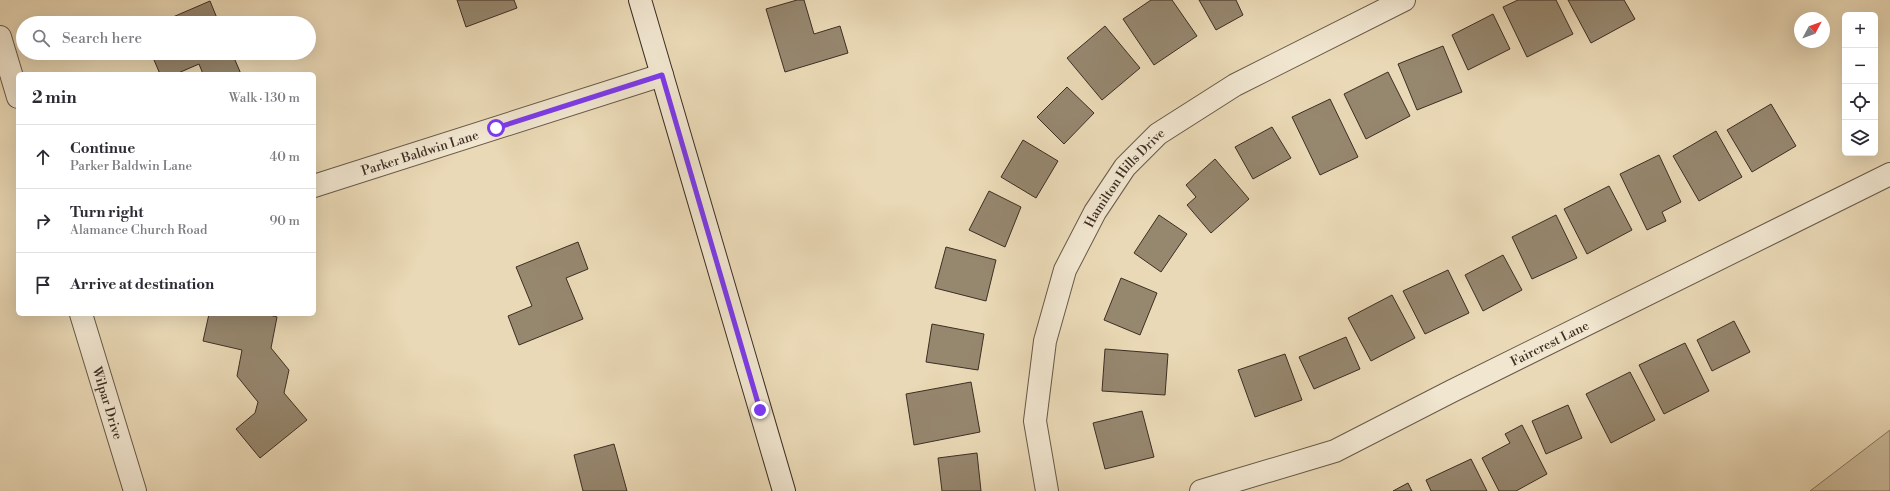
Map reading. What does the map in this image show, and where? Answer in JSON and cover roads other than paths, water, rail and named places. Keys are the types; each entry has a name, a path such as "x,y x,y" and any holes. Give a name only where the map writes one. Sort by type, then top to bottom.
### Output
{"street":[{"path":"640,0 784,491"},
{"name":"Hamilton Hills Drive","path":"1047,491 1035,421 1045,341 1065,270 1095,212 1125,167 1158,134 1235,85 1404,0"},
{"path":"0,37 16,90"},
{"name":"Parker Baldwin Lane","path":"316,185 662,75"},
{"name":"Faircrest Lane","path":"1201,491 1335,451 1459,387 1890,174"},
{"name":"Wilpar Drive","path":"82,316 135,491"}]}
